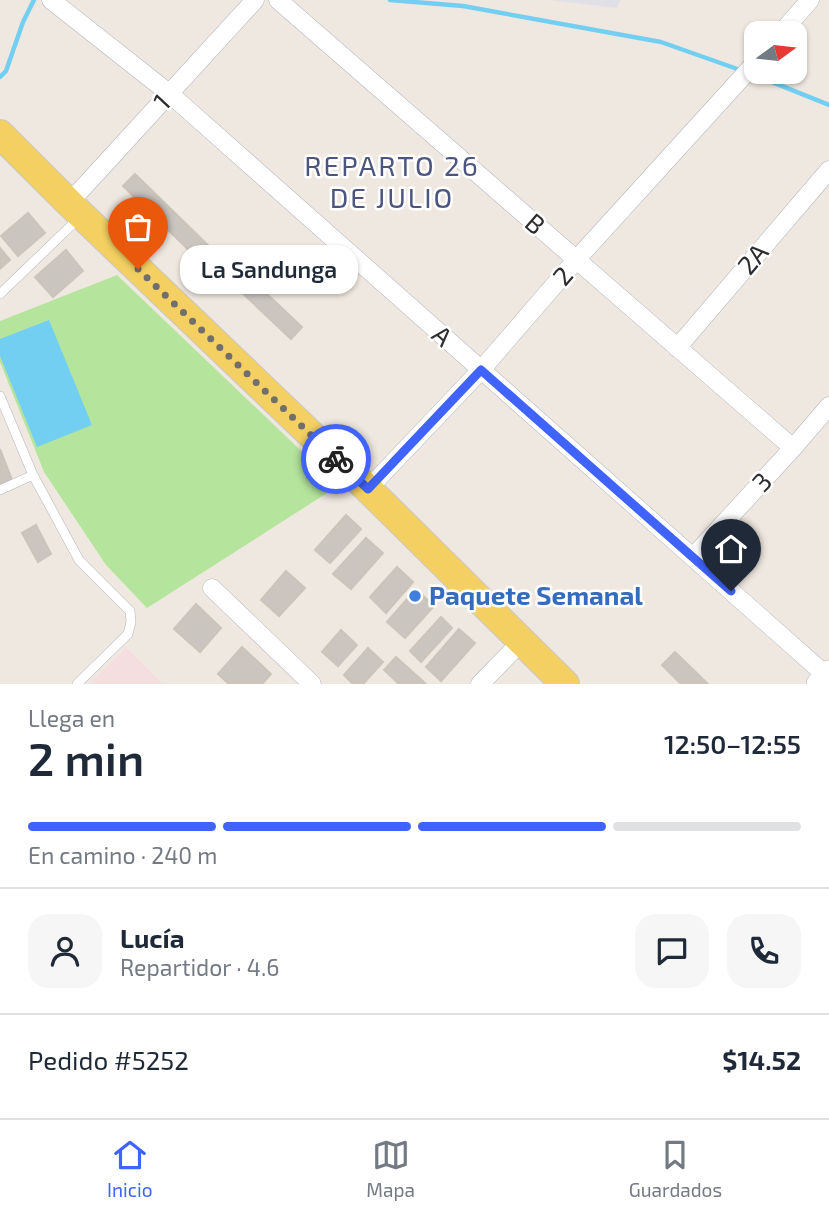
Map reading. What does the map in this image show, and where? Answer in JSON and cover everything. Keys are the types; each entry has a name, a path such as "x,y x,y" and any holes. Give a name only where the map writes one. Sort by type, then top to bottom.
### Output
{"main road":[{"path":"0,134 368,489 565,684"}],"street":[{"name":"A","path":"51,0 170,94 693,557 825,678"},
{"name":"1","path":"75,209 170,94 255,0"},
{"name":"B","path":"278,0 793,448"},
{"path":"792,21 810,0"},
{"name":"2","path":"368,489 481,370 576,260 744,76"},
{"name":"2A","path":"677,348 829,170"},
{"name":"3","path":"693,557 829,406"},
{"path":"212,588 312,684"},
{"path":"480,684 522,642"}],"lane":[{"path":"0,294 75,209"},
{"path":"0,396 33,475 79,560 130,611 128,634 77,684"},
{"path":"0,490 33,475"}],"shaded area":[{"path":"548,0 621,0 617,8"},
{"path":"126,647 163,684 90,684"}],"green space":[{"path":"117,275 338,486 147,608 106,565 44,472 0,362 0,321"}],"water":[{"path":"49,320 92,425 37,447 0,356 0,339"}],"building":[{"path":"135,174 217,254 205,266 123,186"},
{"path":"28,213 45,233 18,256 1,236"},
{"path":"0,248 10,260 0,269"},
{"path":"66,250 83,271 53,297 35,277"},
{"path":"229,258 302,327 291,339 218,270"},
{"path":"0,449 13,482 0,486"},
{"path":"346,515 361,529 330,563 315,550"},
{"path":"36,525 51,554 38,562 22,533"},
{"path":"366,538 383,553 351,589 333,574"},
{"path":"397,567 413,582 386,613 370,597"},
{"path":"286,571 305,588 279,616 261,600"},
{"path":"416,589 434,606 405,638 387,622"},
{"path":"196,604 221,628 200,652 174,629"},
{"path":"441,617 452,628 421,662 410,651"},
{"path":"459,629 475,643 441,681 426,667"},
{"path":"341,630 357,645 338,666 322,652"},
{"path":"242,647 271,674 262,684 229,684 218,674"},
{"path":"368,648 383,662 363,684 353,684 344,675"},
{"path":"675,652 708,684 681,684 662,665"},
{"path":"396,657 426,684 399,684 384,670"}],"waterway":[{"path":"0,77 6,71 23,22 34,0"},
{"path":"390,0 463,6 661,42 743,71"},
{"path":"777,84 829,105"}],"way so far":[{"path":"138,269 336,459"}],"place":[{"name":"La Sandunga","path":"138,269"},
{"name":"Paquete Semanal","path":"415,596"}],"district":[{"name":"REPARTO 26 DE JULIO","path":"392,182"}],"route":[{"path":"336,459 368,489 481,370 731,591"}]}
